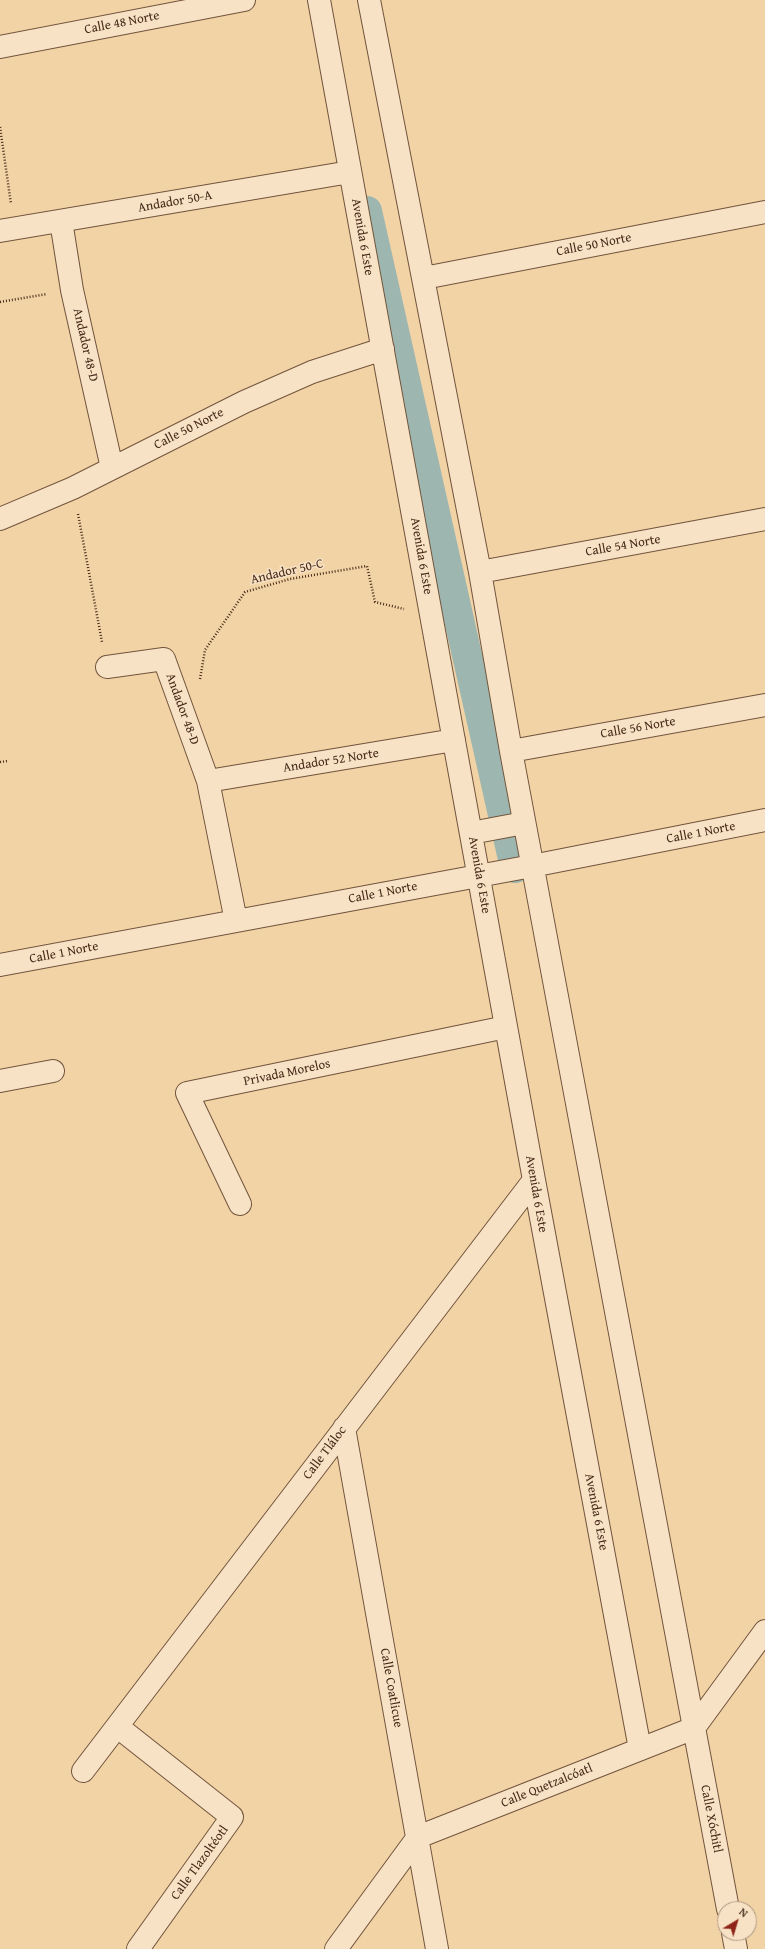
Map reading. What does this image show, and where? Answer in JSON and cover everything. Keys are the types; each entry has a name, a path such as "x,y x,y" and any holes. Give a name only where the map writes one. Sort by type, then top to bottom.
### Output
{"street":[{"name":"Calle 48 Norte","path":"0,47 244,0"},
{"name":"Avenida 6 Este","path":"319,0 534,1180 640,1749"},
{"path":"369,0 480,572 524,823 694,1728"},
{"name":"Andador 50-A","path":"7,229 350,172"},
{"name":"Calle 50 Norte","path":"424,278 765,212"},
{"name":"Andador 48-D","path":"61,221 72,290 112,468"},
{"name":"Calle 50 Norte","path":"0,519 73,488 244,402 312,372 383,349"},
{"name":"Calle 54 Norte","path":"480,572 765,519"},
{"name":"Andador 48-D","path":"107,666 164,659 208,781 236,921"},
{"name":"Calle 56 Norte","path":"511,752 765,705"},
{"name":"Andador 52 Norte","path":"208,781 454,740"},
{"name":"Calle 1 Norte","path":"0,965 532,866 765,820"},
{"path":"471,832 524,823"},
{"name":"Privada Morelos","path":"240,1204 187,1093 506,1027"},
{"path":"0,1081 53,1071"},
{"name":"Calle Tláloc","path":"84,1771 534,1180"},
{"name":"Calle Coatlicue","path":"344,1428 437,1949"},
{"path":"694,1728 765,1631"},
{"name":"Calle Tlazoltéotl","path":"118,1727 232,1817 138,1949"},
{"name":"Calle Quetzalcóatl","path":"418,1838 694,1728"},
{"name":"Calle Xóchitl","path":"694,1728 726,1901"},
{"path":"336,1949 418,1838"}],"path":[{"path":"0,127 7,229"},
{"path":"0,302 72,290"},
{"path":"73,488 107,666"},
{"name":"Andador 50-C","path":"176,692 199,683 205,650 246,592 290,579 367,566 375,602 432,616"},
{"path":"0,762 8,761"}],"waterway":[{"path":"367,211 515,868"}]}
